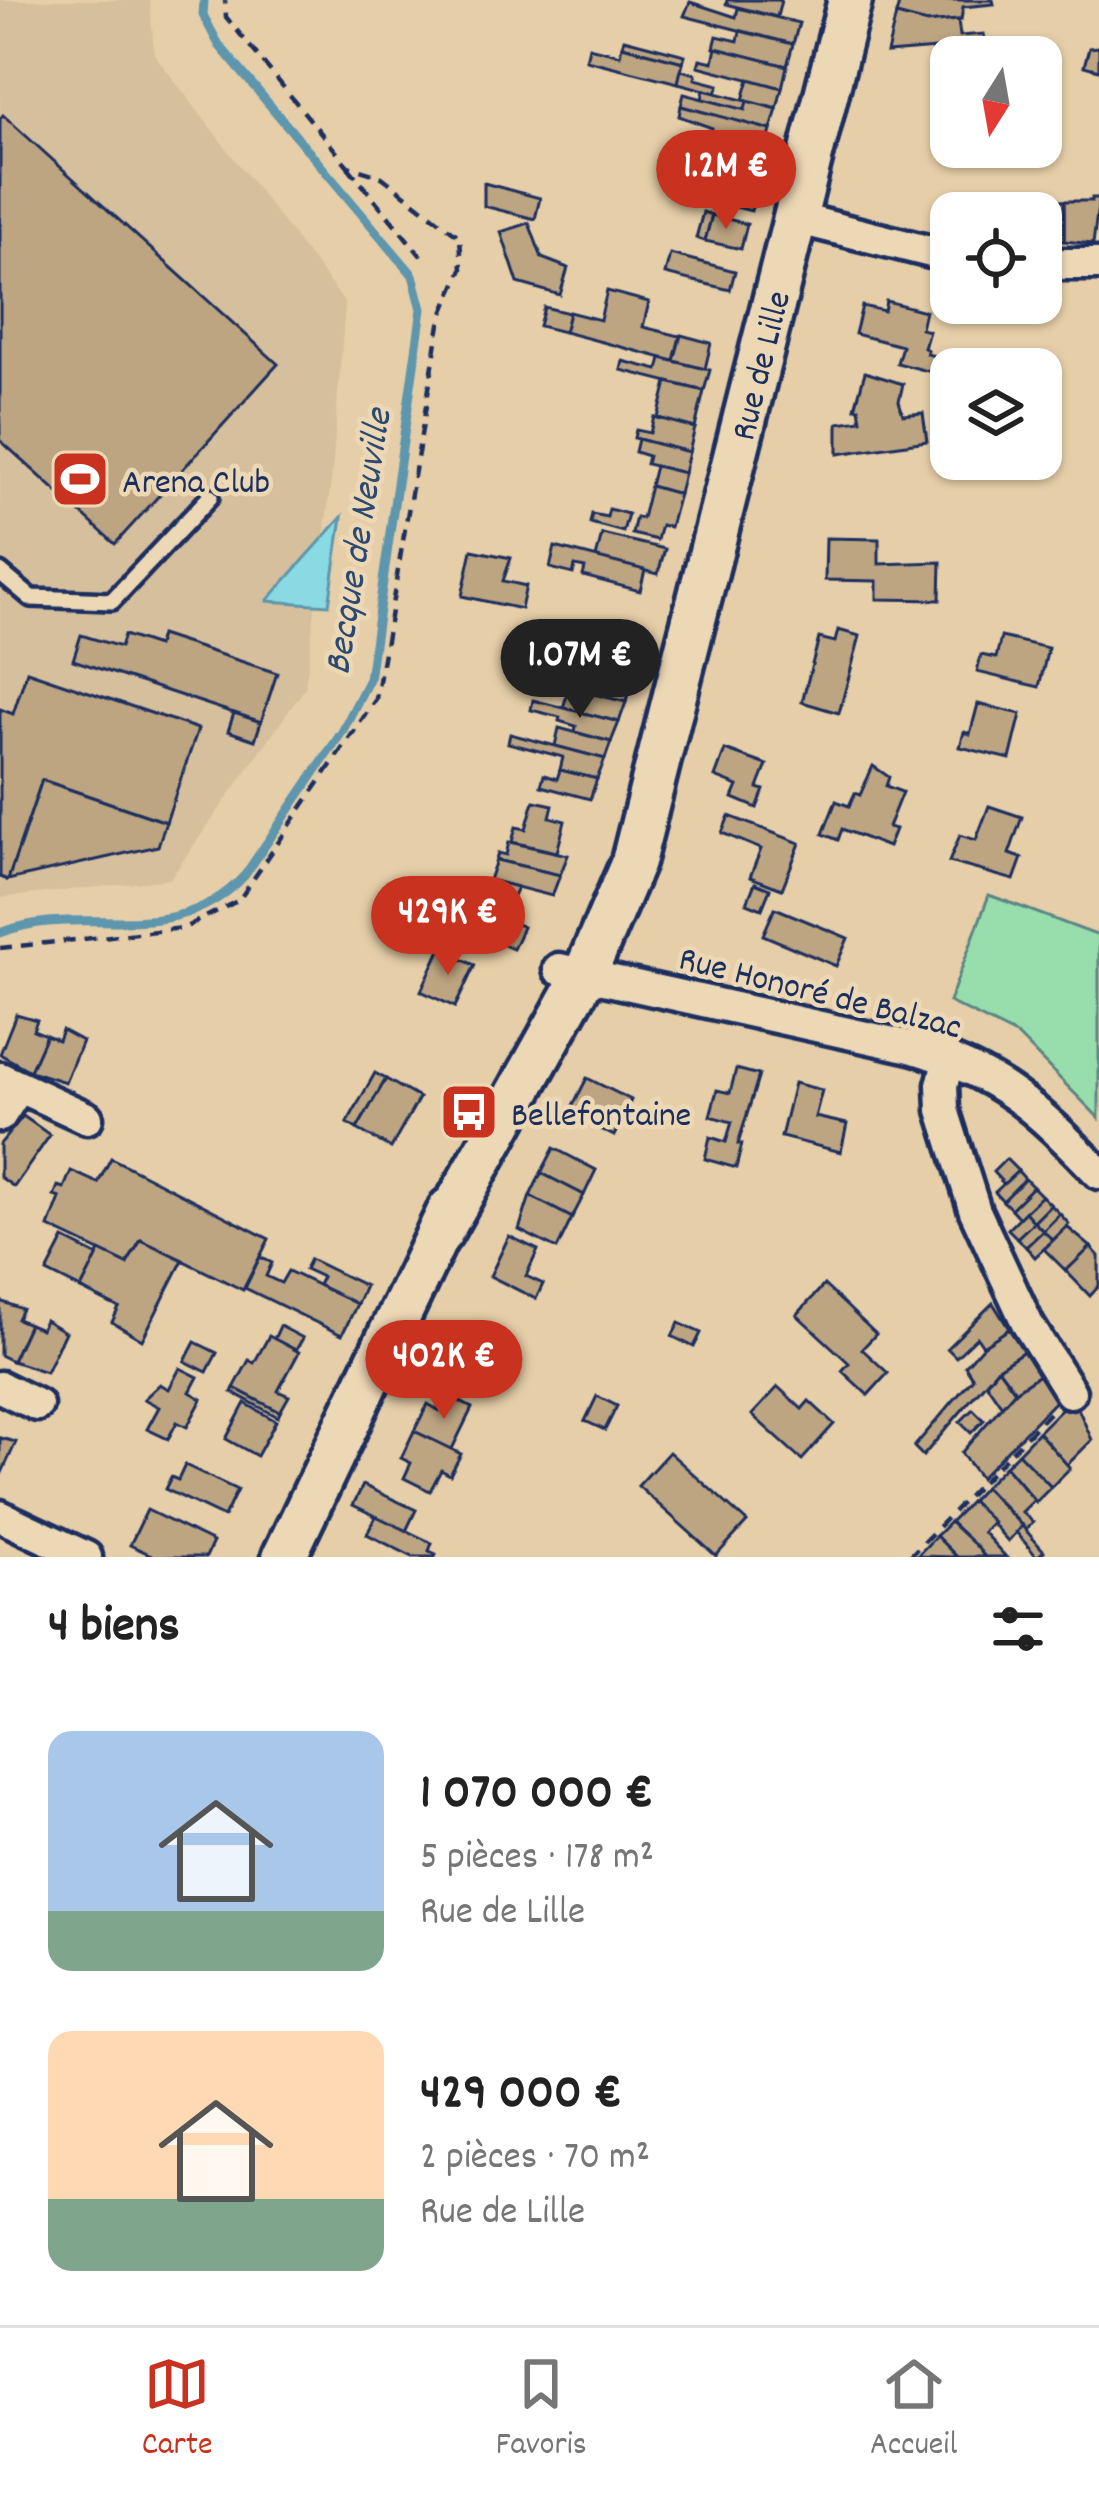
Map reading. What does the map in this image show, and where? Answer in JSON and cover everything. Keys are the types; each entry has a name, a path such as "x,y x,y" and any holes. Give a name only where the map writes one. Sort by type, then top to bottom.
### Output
{"main road":[{"name":"Rue de Lille","path":"284,1557 441,1232 490,1112 572,971 667,727 850,0"}],"street":[{"path":"795,218 930,252"},
{"path":"1062,264 1099,264"},
{"name":"Rue Honoré de Balzac","path":"572,971 949,1059 1022,1098 1099,1173"},
{"path":"949,1059 942,1085 943,1110 969,1194 1028,1325 1070,1392"},
{"path":"0,1116 10,1083 87,1118"},
{"path":"0,1387 37,1405"},
{"path":"0,1516 86,1557"}],"lane":[{"path":"0,572 31,598 112,601 210,497"}],"path":[{"path":"225,0 226,17 421,256"},
{"path":"0,948 184,928 239,900 376,699 441,318 462,269 460,237 382,177 348,166"},
{"path":"909,1557 1070,1392"}],"shaded area":[{"path":"0,0 150,0 154,54 345,303 332,473 305,688 170,879 0,898"}],"green space":[{"path":"989,895 1099,936 1099,1118 1018,1036 949,1002"}],"water":[{"path":"342,517 329,605 266,601 267,601"}],"building":[{"path":"727,0 781,0 777,17 726,4"},
{"path":"900,0 993,0 994,4 963,7 961,20 927,23 896,15"},
{"path":"690,2 736,17 738,8 799,23 793,44 684,16"},
{"path":"896,15 927,23 958,20 960,36 930,36 930,49 887,53"},
{"path":"740,31 793,44 787,66 714,48 717,36 738,41"},
{"path":"624,39 685,55 683,62 622,46"},
{"path":"622,46 683,62 678,83 586,60 589,47 620,55"},
{"path":"1099,47 1099,70 1084,66 1089,48"},
{"path":"716,48 787,66 782,88 698,66 700,59 713,62"},
{"path":"681,70 719,85 716,93 678,83"},
{"path":"749,79 782,88 777,109 743,100"},
{"path":"704,90 747,101 745,110 702,99"},
{"path":"684,94 745,110 747,101 777,109 771,130 681,106"},
{"path":"681,106 771,130 766,150 710,135 712,128 679,116"},
{"path":"3,115 278,364 115,544 0,440"},
{"path":"709,135 766,150 761,171 674,148 676,139 706,146"},
{"path":"695,154 761,171 756,191 690,174"},
{"path":"690,174 756,191 751,211 665,189 668,178 688,183"},
{"path":"484,183 540,198 535,219 484,206"},
{"path":"1099,198 1093,244 1064,241 1064,201"},
{"path":"703,212 712,215 705,241 696,238"},
{"path":"712,215 747,224 741,249 705,241"},
{"path":"529,223 542,258 568,268 560,295 518,283 501,232"},
{"path":"670,254 735,271 730,290 665,274"},
{"path":"607,291 649,302 643,327 680,336 674,361 564,332 569,312 600,320"},
{"path":"886,301 925,311 921,329 929,331 924,348 930,355 930,372 897,363 902,346 855,334 862,306 884,311"},
{"path":"544,307 569,313 564,332 539,326"},
{"path":"681,335 711,343 705,369 674,361"},
{"path":"661,358 710,370 704,391 621,370 623,361 658,370"},
{"path":"865,372 903,384 899,401 903,415 923,413 927,441 838,454 838,423 861,420 855,408"},
{"path":"667,382 704,391 695,428 658,418"},
{"path":"654,417 695,428 689,452 634,438 636,430 650,433"},
{"path":"638,439 689,452 684,473 646,464 648,456 635,452"},
{"path":"655,466 684,473 679,494 650,486"},
{"path":"650,486 679,494 670,527 661,525 657,540 632,534 636,517 642,518"},
{"path":"609,509 628,514 623,532 590,523 592,514 607,517"},
{"path":"602,534 665,549 658,574 596,558"},
{"path":"826,538 879,539 879,564 941,562 940,600 877,599 877,581 825,580"},
{"path":"555,547 645,570 640,591 583,576 585,568 575,566 573,574 550,568"},
{"path":"472,550 511,558 503,581 526,586 521,609 462,596"},
{"path":"838,630 860,636 839,713 802,702 819,638 835,642"},
{"path":"81,635 120,647 124,635 157,646 160,635 277,673 261,722 73,660"},
{"path":"1001,637 1048,648 1039,687 977,672 981,655 996,658"},
{"path":"583,653 635,665 630,685 563,669 566,660 580,664"},
{"path":"554,667 630,685 626,702 570,689 572,681 551,675"},
{"path":"27,671 198,729 166,822 42,780 8,880 0,877 0,709 13,714"},
{"path":"569,688 626,702 619,722 563,708"},
{"path":"533,700 619,722 611,742 575,732 576,726 559,721 560,717 531,710"},
{"path":"978,704 1021,714 1010,759 960,747 964,732 970,734"},
{"path":"234,713 261,722 255,740 228,731"},
{"path":"559,728 611,742 605,759 555,746"},
{"path":"510,734 605,759 597,779 560,770 563,757 508,743"},
{"path":"725,750 767,765 757,808 733,798 738,786 715,777"},
{"path":"873,766 889,777 886,786 902,792 888,827 895,829 888,847 842,829 838,840 823,834 836,801 849,806 855,793 860,795"},
{"path":"560,770 597,779 590,799 541,786 544,775 557,779"},
{"path":"42,780 166,822 158,846 8,880"},
{"path":"534,801 553,805 550,817 565,821 557,852 512,842 516,827 526,829"},
{"path":"989,806 1022,817 1009,854 1022,858 1014,880 949,862 960,835 976,840"},
{"path":"729,816 800,843 782,889 750,877 761,849 722,833"},
{"path":"509,842 568,855 560,875 496,860 498,853 506,855"},
{"path":"496,860 560,875 552,896 489,880"},
{"path":"489,880 517,887 503,918 523,927 513,949 465,928"},
{"path":"755,883 770,889 762,909 747,903"},
{"path":"775,908 848,938 836,966 763,935"},
{"path":"440,950 475,965 455,1007 421,991"},
{"path":"16,1014 37,1020 33,1030 46,1035 30,1071 0,1054"},
{"path":"62,1030 82,1041 65,1082 30,1071 46,1035 58,1040"},
{"path":"736,1069 759,1075 738,1144 742,1144 736,1168 705,1159 710,1137 726,1142 732,1122 710,1116 717,1090 730,1093"},
{"path":"375,1073 386,1079 357,1129 347,1123"},
{"path":"587,1078 631,1100 614,1136 569,1113"},
{"path":"386,1079 419,1098 391,1148 357,1129"},
{"path":"794,1083 822,1090 815,1117 847,1124 841,1152 781,1137"},
{"path":"23,1116 50,1135 14,1187 0,1177 0,1144"},
{"path":"554,1148 596,1170 584,1195 541,1173"},
{"path":"111,1158 269,1239 243,1290 141,1240 127,1264 49,1227 60,1198 54,1196 58,1186 64,1188 71,1171 98,1183"},
{"path":"1006,1159 1018,1171 1004,1184 993,1172"},
{"path":"1018,1171 1025,1179 1003,1201 995,1192"},
{"path":"541,1173 584,1195 572,1218 530,1196"},
{"path":"1025,1179 1033,1187 1011,1209 1003,1201"},
{"path":"1033,1187 1042,1196 1019,1218 1011,1209"},
{"path":"530,1196 572,1218 557,1249 519,1230"},
{"path":"1042,1196 1051,1205 1034,1222 1025,1212"},
{"path":"1051,1205 1060,1214 1043,1231 1034,1222"},
{"path":"1025,1212 1034,1222 1017,1238 1008,1229"},
{"path":"1060,1214 1069,1224 1053,1240 1043,1231"},
{"path":"1034,1222 1043,1231 1026,1247 1017,1238"},
{"path":"1067,1227 1091,1247 1066,1271 1044,1249"},
{"path":"1043,1231 1053,1240 1035,1257 1026,1247"},
{"path":"509,1236 538,1250 526,1276 543,1284 536,1299 490,1276"},
{"path":"64,1239 98,1256 81,1289 47,1272"},
{"path":"141,1240 183,1260 142,1340 112,1322 119,1308 81,1289 100,1251 127,1264"},
{"path":"1091,1247 1099,1256 1099,1286 1090,1296 1066,1271"},
{"path":"260,1257 272,1263 266,1276 281,1283 288,1271 357,1304 342,1335 245,1288"},
{"path":"310,1259 365,1286 357,1304 318,1285 322,1277 305,1269"},
{"path":"824,1285 876,1334 862,1349 888,1373 868,1395 842,1371 849,1363 797,1315"},
{"path":"0,1301 22,1309 17,1319 29,1324 12,1361 0,1355"},
{"path":"993,1303 1009,1329 983,1346 977,1337 956,1357 947,1348"},
{"path":"45,1320 65,1332 46,1372 12,1361 29,1324 41,1329"},
{"path":"679,1323 701,1333 694,1347 672,1336"},
{"path":"280,1326 303,1338 296,1350 274,1339"},
{"path":"1009,1329 1024,1351 998,1368 923,1456 914,1447 973,1378 965,1366 983,1346"},
{"path":"478,1332 509,1347 490,1385 452,1365 458,1353 466,1356"},
{"path":"269,1336 299,1352 278,1391 289,1396 280,1412 234,1388"},
{"path":"195,1342 217,1353 207,1372 185,1361"},
{"path":"1024,1351 1039,1375 1015,1391 998,1368"},
{"path":"180,1368 198,1377 190,1392 202,1399 187,1427 177,1422 168,1439 147,1429 159,1407 144,1399 160,1384 169,1389"},
{"path":"998,1368 1015,1391 1002,1406 986,1383"},
{"path":"1039,1375 1056,1400 980,1478 961,1453 1015,1391"},
{"path":"778,1387 802,1409 809,1401 834,1424 802,1460 752,1415"},
{"path":"234,1388 280,1412 278,1417 232,1392"},
{"path":"447,1395 472,1408 452,1449 414,1431 428,1404 440,1411"},
{"path":"597,1396 617,1406 605,1430 585,1421"},
{"path":"1073,1397 1092,1440 1067,1465 1038,1432"},
{"path":"245,1403 276,1421 257,1456 226,1439"},
{"path":"973,1409 984,1420 971,1433 960,1422"},
{"path":"414,1431 461,1454 450,1475 441,1470 430,1491 404,1478 411,1463 401,1458"},
{"path":"1038,1432 1070,1468 1051,1487 1018,1453"},
{"path":"0,1438 16,1442 1,1475 0,1474"},
{"path":"669,1452 747,1522 716,1556 638,1486"},
{"path":"1018,1453 1051,1487 1036,1502 1005,1466"},
{"path":"185,1465 237,1490 224,1517 165,1489 171,1477 178,1480"},
{"path":"1005,1466 1034,1500 1022,1512 1033,1522 1026,1529 984,1487"},
{"path":"363,1485 416,1510 406,1531 353,1505"},
{"path":"984,1487 1022,1526 1008,1541 971,1501"},
{"path":"971,1501 993,1522 983,1532 1006,1557 985,1557 950,1522"},
{"path":"147,1510 213,1542 206,1557 156,1557 130,1545"},
{"path":"376,1516 432,1543 429,1551 435,1557 413,1557 367,1534"},
{"path":"950,1522 985,1557 957,1557 936,1536"},
{"path":"1022,1526 1044,1551 1037,1557 1016,1532"},
{"path":"936,1536 957,1557 917,1556"}],"waterway":[{"name":"Becque de Neuville","path":"0,933 64,921 158,919 218,899 245,875 342,732 369,679 422,309 413,275 219,45 203,15 204,0"}],"place":[{"name":"Arena Club","path":"80,479"},
{"name":"Bellefontaine","path":"469,1112"}]}
